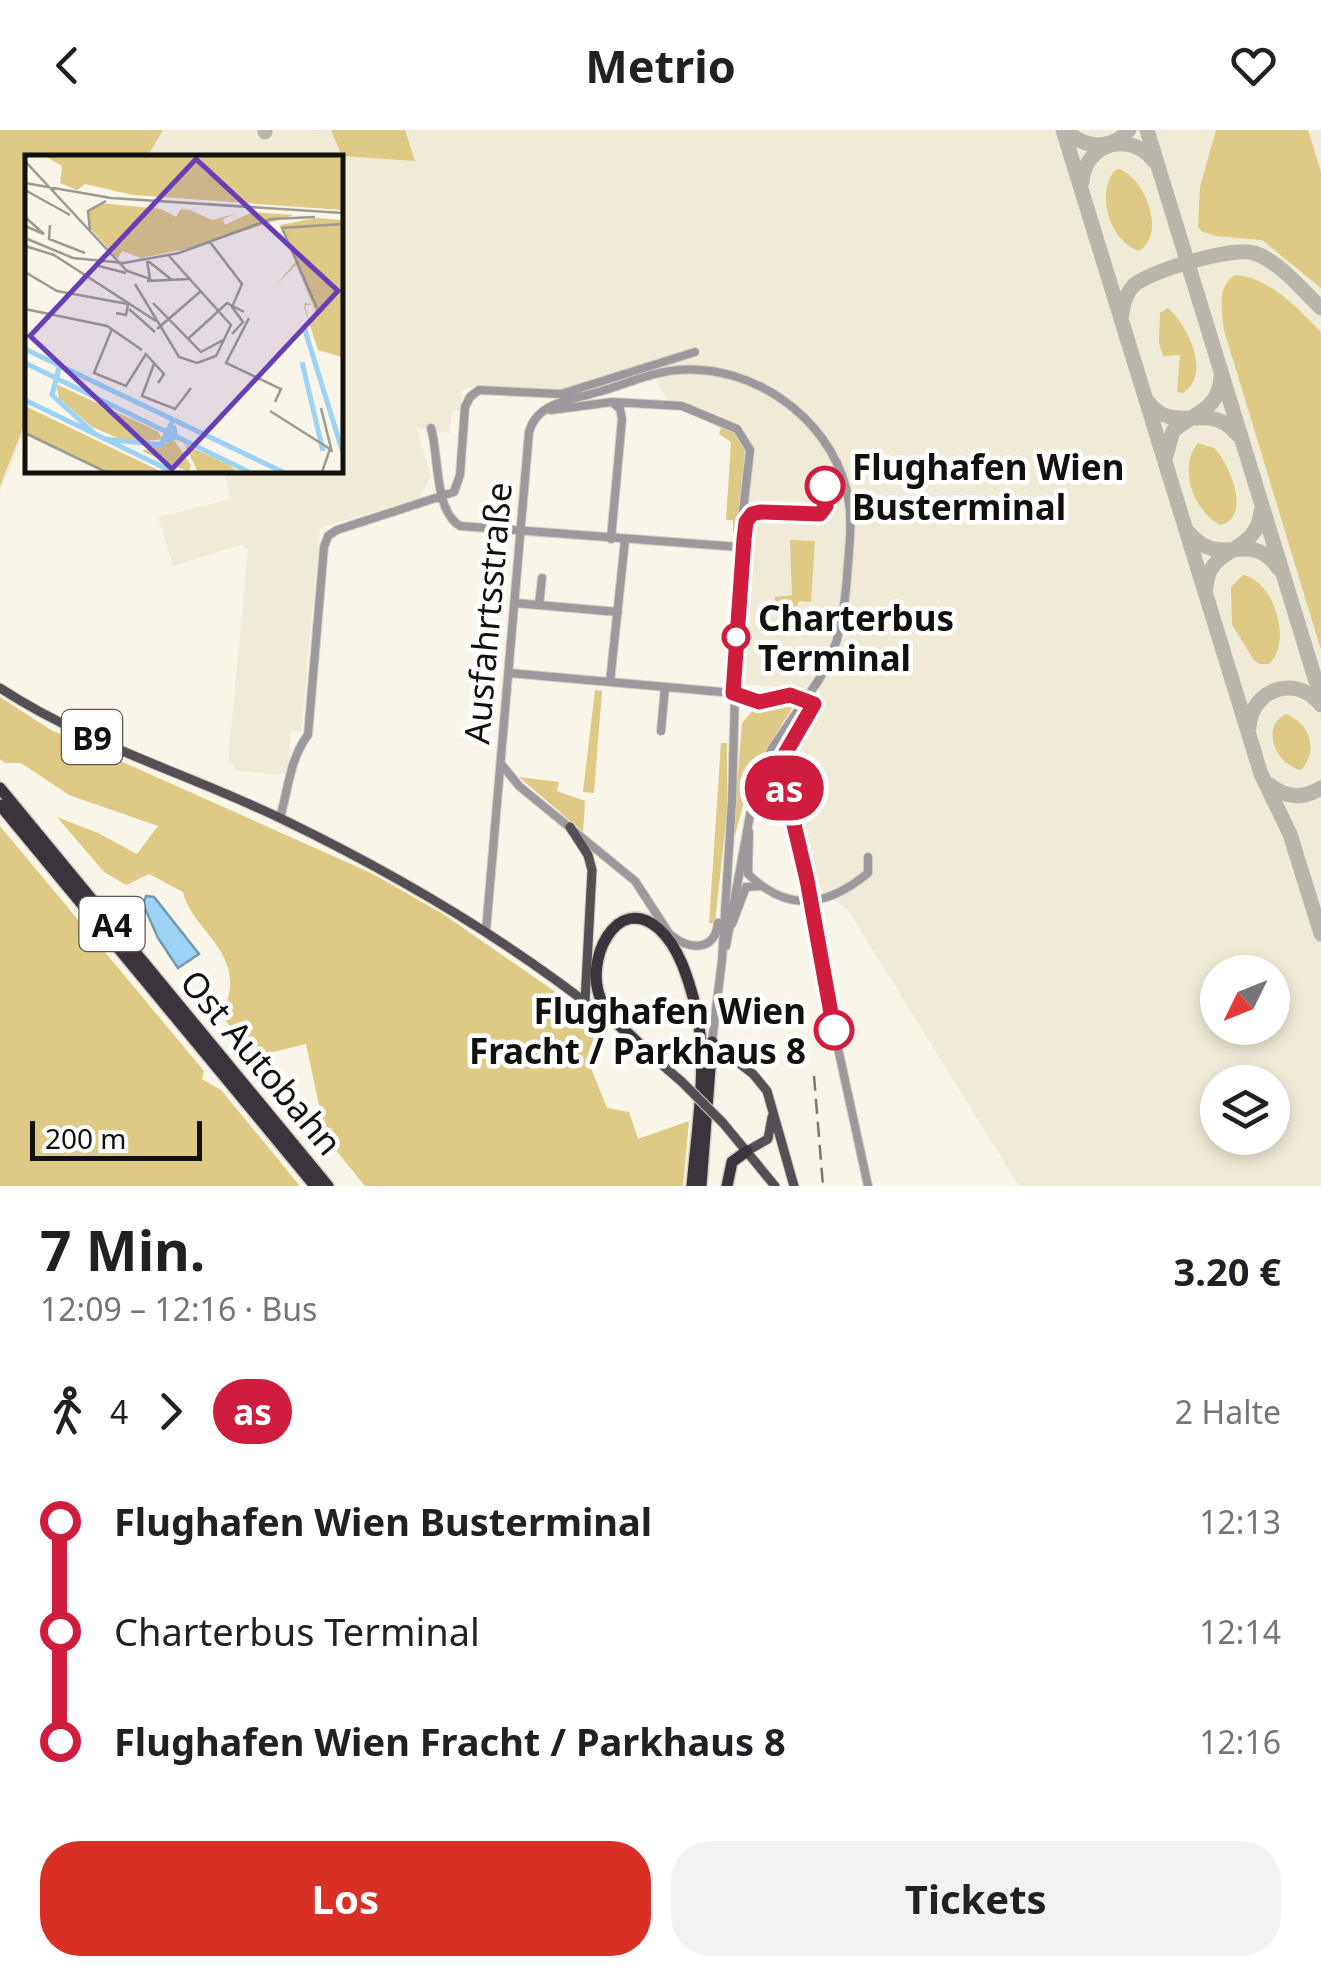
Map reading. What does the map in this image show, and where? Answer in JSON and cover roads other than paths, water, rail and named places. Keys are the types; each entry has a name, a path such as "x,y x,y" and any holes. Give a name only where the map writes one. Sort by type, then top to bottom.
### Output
{"highway":[{"name":"Ost Autobahn","path":"0,788 315,1186"},
{"name":"Ost Autobahn","path":"0,806 219,1062"},
{"path":"584,1001 594,995 601,944 613,928 629,920 648,922 658,928 682,964 700,1042 692,1186"},
{"path":"596,988 609,1014 642,1048"},
{"path":"701,1186 712,1042"},
{"name":"Ost Autobahn","path":"235,1082 328,1186"},
{"path":"727,1186 732,1162 747,1152"}],"main road":[{"name":"B9","path":"0,688 76,730 280,818 486,931 584,1001 682,1082 776,1186"},
{"path":"570,828 592,870 584,1001"},
{"path":"567,988 577,986 585,974"},
{"path":"712,1042 753,1074 771,1101 794,1186"},
{"path":"747,1152 768,1139 773,1122 771,1101"}],"street":[{"path":"280,818 295,752 308,736 328,536 456,490 466,401 479,390 561,394 695,352"},
{"path":"544,410 660,373 701,370 730,375 770,392 810,423 840,469 851,517 841,628 836,647 818,680 757,777 722,960"},
{"path":"611,539 622,419 620,408 612,402"},
{"path":"544,410 612,402 682,406 736,429 750,450 739,548 732,801 722,960 712,1042"},
{"name":"Ausfahrtsstraße","path":"544,410 529,432 501,760 504,770 519,786 635,881 671,935 682,964"},
{"path":"431,428 438,450 435,468 452,521 460,526 739,548"},
{"path":"610,682 624,540"},
{"path":"539,605 542,578"},
{"path":"515,603 618,612"},
{"path":"509,673 733,693"},
{"path":"661,731 664,686"},
{"path":"486,931 501,760"},
{"path":"498,795 505,786 519,786"},
{"path":"748,824 751,843 746,870 765,888"},
{"path":"729,928 746,887 755,884 792,900 810,902 840,894 854,885 868,874 868,858"},
{"path":"671,935 692,948 707,943 717,932 724,898"},
{"path":"810,902 868,1186"}],"water":[{"path":"146,896 154,897 199,954 178,968 158,938 143,904"}],"railway":[{"path":"814,1076 823,1186"}],"place":[{"name":"Flughafen Wien Busterminal","path":"825,486"},
{"name":"Charterbus Terminal","path":"736,637"},
{"name":"Flughafen Wien Fracht / Parkhaus 8","path":"834,1030"}]}
